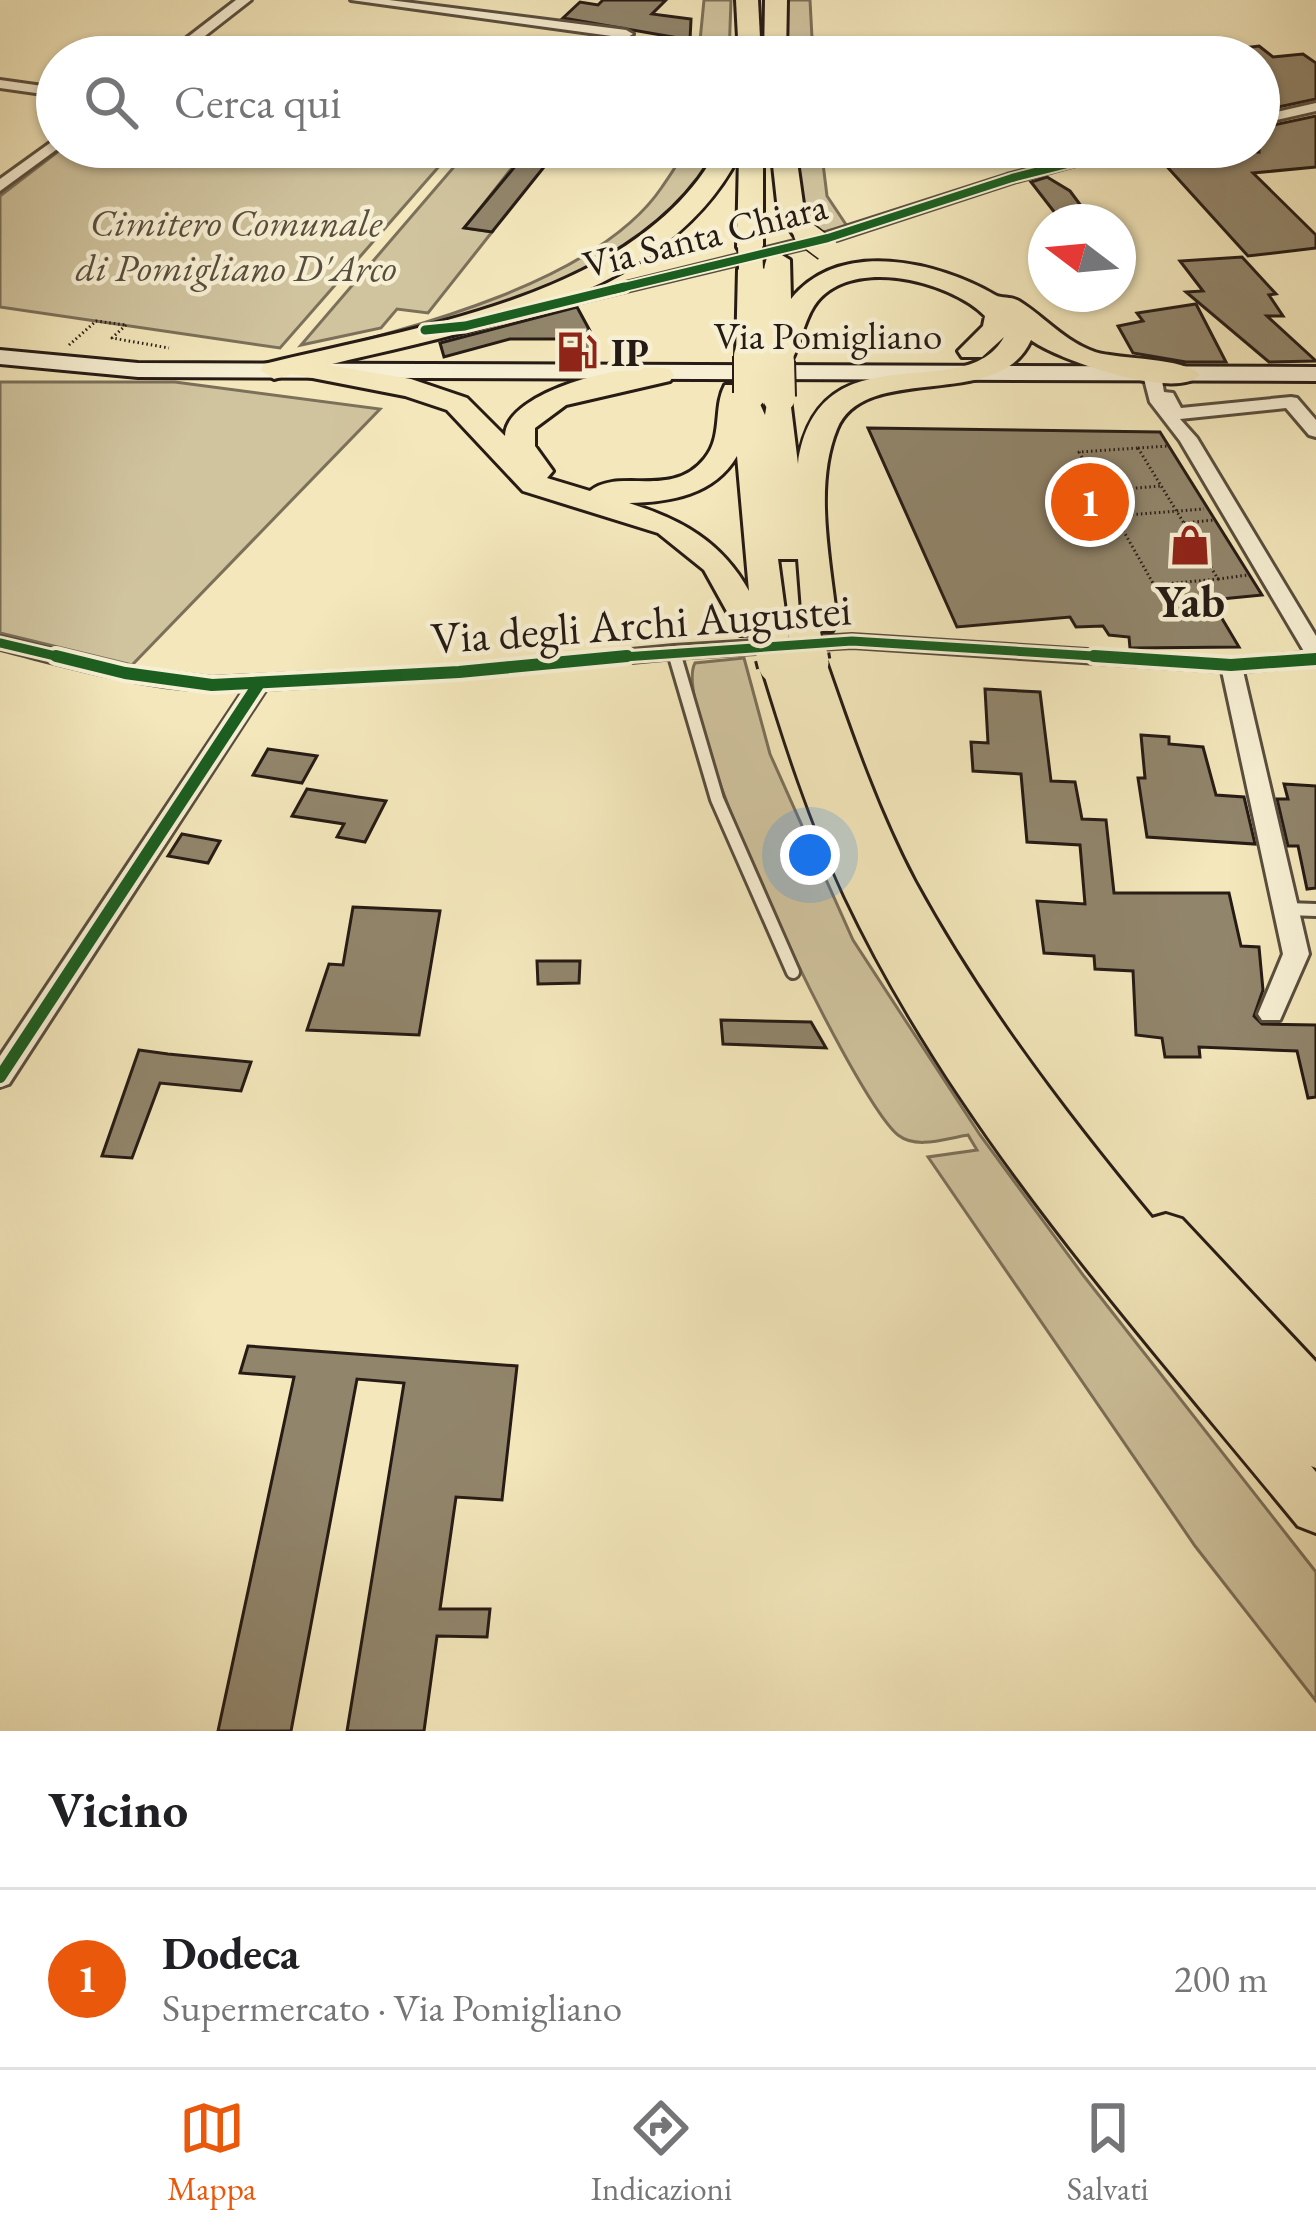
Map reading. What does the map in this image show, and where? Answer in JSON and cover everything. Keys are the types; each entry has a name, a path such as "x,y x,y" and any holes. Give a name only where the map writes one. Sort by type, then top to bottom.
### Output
{"highway":[{"path":"747,0 749,36"},
{"path":"776,0 776,36"},
{"path":"289,370 545,292 632,255 689,210 717,168"},
{"path":"660,375 598,385 548,401 521,423 521,450 539,472 601,493 645,494 681,487 718,469 728,452 736,418 755,394 755,357 738,316 761,260 753,168"},
{"path":"771,168 755,394 790,574 790,776 809,809 829,825 911,977 998,1111 1316,1510"},
{"path":"786,168 791,211 816,241 867,260 942,269 997,295 1074,357 1120,369 1186,375"},
{"path":"755,357 789,344 802,301 814,289 851,274 944,277 975,292 999,316 984,344 971,352 860,373"},
{"path":"790,644 823,427 832,409 873,386 960,374 1012,353 1021,340 1021,318"},
{"path":"289,370 432,395 457,404 534,484 639,514 690,539 718,566 790,644 848,783 916,921 960,991 1060,1135 1316,1446"},
{"path":"488,432 505,404 560,371"},
{"path":"1112,1200 1163,1229 1316,1396"}],"main road":[{"name":"Via Pomigliano","path":"0,356 289,370 1316,374"}],"street":[{"path":"197,36 244,0"},
{"path":"358,0 626,34"},
{"path":"0,85 36,89"},
{"path":"1280,115 1316,107"},
{"path":"0,186 36,158"},
{"name":"Via Santa Chiara","path":"425,329 464,326 827,238 1051,168"},
{"path":"340,369 365,355 464,326"},
{"path":"1152,375 1175,414 1291,402 1316,431"},
{"path":"1152,375 1152,391 1188,438 1316,657"},
{"path":"1292,597 1316,637"},
{"name":"Via degli Archi Augustei","path":"0,643 151,678 258,685 852,641 1231,665 1316,657"},
{"path":"1231,665 1286,865 1286,909 1306,960 1271,1014"},
{"path":"0,1077 258,685"}],"lane":[{"path":"674,652 717,799 793,972"},
{"path":"1286,909 1316,910"}],"path":[{"path":"60,353 96,321 126,325 112,338 179,350"},
{"path":"1174,445 1079,452 1154,585 1256,574"},
{"path":"1138,448 1217,579"},
{"path":"1100,491 1161,486"},
{"path":"1114,516 1214,508"},
{"path":"1184,523 1221,520"}],"green space":[{"path":"704,0 731,0 730,36 700,36"},
{"path":"781,0 810,0 812,36 784,36"},
{"name":"Cimitero Comunale di Pomigliano D'Arco","path":"37,168 438,168 280,348 0,307 0,196"},
{"path":"453,168 512,168 465,228 492,232 428,313 397,309 381,328 301,345"},
{"path":"674,168 708,168 665,222 589,268 440,322 301,356 446,316 548,275 594,250 633,220"},
{"path":"793,168 824,168 827,196 847,226 817,234 795,200"},
{"path":"0,382 175,382 380,409 132,665 0,633"},
{"path":"744,658 770,754 853,940 980,1135 1083,1275 1316,1572 1316,1701 1195,1546 928,1157 977,1150 968,1135 923,1142 898,1135 843,1051 735,823 694,695 695,663"}],"building":[{"path":"603,0 666,0 652,14 691,19 690,36 563,18 580,2 598,5"},
{"path":"1303,54 1316,63 1316,99 1280,107 1280,56"},
{"path":"1316,116 1316,167 1253,173 1316,235 1316,248 1248,256 1168,168 1280,168 1280,124"},
{"path":"514,168 543,168 492,232 464,228"},
{"path":"1047,177 1070,191 1080,204 1048,204 1031,182"},
{"path":"1242,257 1276,294 1269,295 1283,316 1267,316 1316,361 1269,362 1186,292 1203,291 1180,261"},
{"path":"1196,304 1226,362 1186,362 1133,353 1118,326 1143,321 1137,313"},
{"path":"577,307 590,331 590,358 562,358 563,339 510,339 444,357 440,343"},
{"path":"868,428 1160,432 1262,595 1211,600 1239,647 1130,648 1129,637 1109,635 1103,626 1076,627 1070,617 957,627"},
{"path":"985,689 1040,692 1051,781 1075,782 1082,819 1106,820 1114,893 1229,893 1241,946 1259,947 1263,990 1254,1016 1262,1024 1316,1025 1316,1097 1308,1098 1297,1051 1199,1047 1200,1057 1165,1057 1162,1038 1136,1035 1133,971 1095,969 1094,956 1044,953 1037,901 1085,904 1080,845 1027,842 1021,774 973,771 971,742 988,743"},
{"path":"1141,735 1203,747 1216,795 1244,797 1255,844 1147,837 1138,778 1145,778"},
{"path":"268,749 317,756 302,783 253,775"},
{"path":"1284,784 1316,786 1316,888 1307,889 1298,846 1288,846 1277,799 1288,799"},
{"path":"307,789 386,801 365,842 337,837 344,824 292,816"},
{"path":"182,834 220,841 208,863 168,856"},
{"path":"353,907 440,911 419,1035 307,1030 329,964 343,965"},
{"path":"537,961 580,961 579,983 538,984"},
{"path":"721,1020 811,1022 826,1048 723,1044"},
{"path":"139,1050 251,1062 241,1091 160,1083 132,1158 102,1156"},
{"path":"248,1346 517,1366 502,1500 456,1497 440,1609 490,1609 487,1637 437,1636 424,1731 347,1731 404,1383 357,1379 291,1731 218,1731 294,1377 240,1373"}],"cycle path":[{"path":"425,330 465,326 828,238 1051,168"},
{"path":"0,643 125,673 212,685 459,672 852,641 1231,665 1316,659"},
{"path":"0,1077 258,685"}],"place":[{"name":"IP","path":"577,352"},
{"name":"Dodeca","path":"1090,502"},
{"name":"Yab","path":"1190,545"}]}
